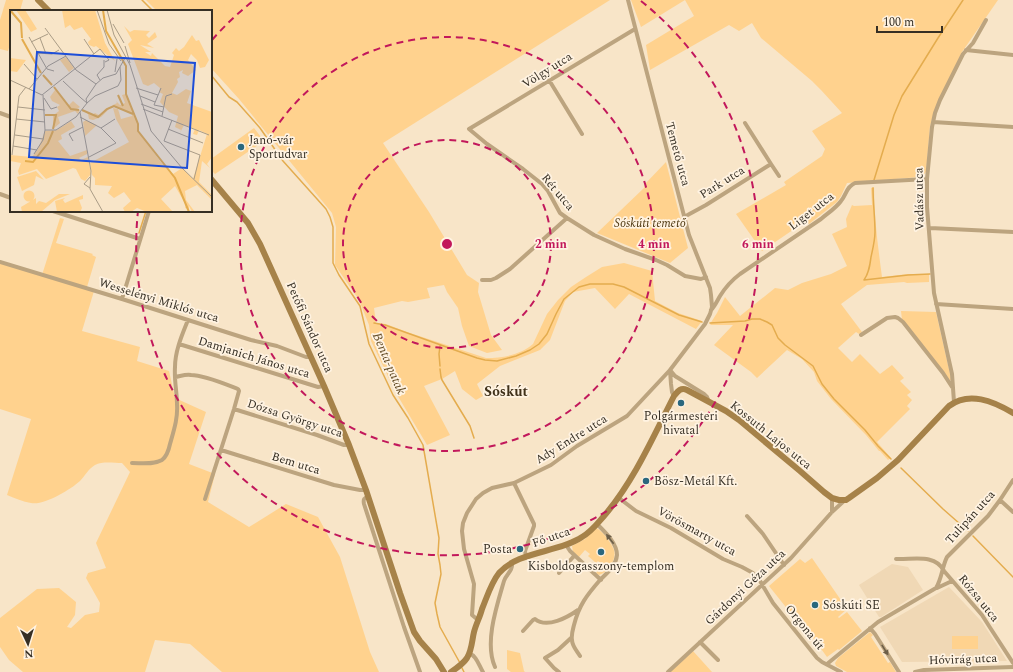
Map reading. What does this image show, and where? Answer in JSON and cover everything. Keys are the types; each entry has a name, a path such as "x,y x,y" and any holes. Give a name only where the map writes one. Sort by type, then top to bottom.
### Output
{"street":[{"path":"38,0 48,10"},
{"name":"Temető utca","path":"628,0 689,235 706,277 711,295 711,311"},
{"name":"Vadász utca","path":"954,402 952,374 934,293 930,228 927,207 927,179 933,122 940,100 966,50 973,42 986,20"},
{"name":"Völgy utca","path":"469,129 635,29"},
{"path":"966,50 1013,55"},
{"path":"549,80 582,134"},
{"path":"0,113 10,117"},
{"path":"933,122 1013,127"},
{"path":"745,123 779,176"},
{"name":"Rét utca","path":"469,129 542,184 548,191 560,213 567,218 601,238 625,249 656,260 685,276 700,278 706,277"},
{"name":"Park utca","path":"684,217 771,164"},
{"name":"Liget utca","path":"670,370 705,324 720,296 734,279 832,211 842,200 852,184 927,179"},
{"name":"Petőfi Sándor utca","path":"212,180 248,223 260,244 349,445 366,490 414,632 436,659 444,672"},
{"path":"0,194 10,198"},
{"path":"56,212 140,239"},
{"path":"122,299 149,212"},
{"path":"482,280 491,280 510,269 567,218"},
{"path":"930,228 1013,232"},
{"name":"Wesselényi Miklós utca","path":"0,262 251,340 276,346 306,357 311,357"},
{"path":"711,295 720,296"},
{"path":"936,304 1013,309"},
{"name":"Vadász utca","path":"861,335 887,318 892,317 900,319 943,373 953,389"},
{"path":"132,464 157,462 163,459 168,452 175,428 177,413 174,368 175,356 188,320"},
{"name":"Damjanich János utca","path":"179,344 318,386 324,386"},
{"path":"670,370 672,392 674,396"},
{"path":"670,370 675,376 707,396 709,402"},
{"name":"Ady Endre utca","path":"478,620 472,614 474,584 464,549 462,527 467,513 479,496 492,488 514,482 551,465 577,446 627,416 670,370"},
{"path":"175,377 195,375 216,380 238,389 239,391 205,499"},
{"path":"661,380 671,384"},
{"name":"Kossuth Lajos utca","path":"674,396 680,390 684,389 726,411 739,420 832,498"},
{"name":"Fő utca","path":"468,656 474,631 497,576 504,568 526,557 566,545 581,538 597,524 619,498 674,396"},
{"path":"832,512 832,498 846,500 861,490 895,462 954,402 965,399 986,400 1000,405 1013,413"},
{"name":"Dózsa György utca","path":"234,409 303,430 344,445 349,445"},
{"name":"Bem utca","path":"221,450 334,485 366,490"},
{"name":"Tulipán utca","path":"936,588 940,580 942,567 947,557 988,516 1013,480"},
{"path":"514,482 534,524 525,551 526,557"},
{"name":"Petőfi Sándor utca","path":"368,497 363,500 364,504 420,672"},
{"name":"Vörösmarty utca","path":"619,498 636,511 672,528 723,559 748,570 762,585"},
{"name":"Gárdonyi Géza utca","path":"668,672 784,565 832,512 846,500"},
{"path":"1000,500 1013,512"},
{"path":"747,516 784,565"},
{"path":"580,656 574,647 571,638 578,609 582,602 612,568 617,555 613,542 597,524"},
{"path":"566,545 574,556 601,580"},
{"path":"559,574 574,556"},
{"path":"896,559 927,558 935,561 942,567"},
{"path":"495,667 492,661 491,645 493,622 504,581 511,570 512,564"},
{"name":"Rózsa utca","path":"942,567 952,581 982,615 1013,663"},
{"path":"827,664 878,622 936,588 952,581"},
{"name":"Orgona út","path":"762,585 774,603 818,658 822,662 841,672"},
{"path":"523,632 535,619 547,623 571,614 578,609"},
{"path":"571,614 576,618"},
{"path":"870,628 899,672"},
{"path":"559,672 545,658 558,650 571,638"},
{"path":"700,642 718,660"},
{"path":"453,671 464,663 468,656 472,654 483,672"},
{"name":"Hóvirág utca","path":"915,672 924,670 1013,667"}],"shaded area":[{"path":"892,564 908,567 923,590 879,617 859,585"},
{"path":"949,587 982,622 1007,661 902,662 880,627"}],"green space":[{"path":"6,0 23,0 20,10 10,10 10,44 8,51 0,49 0,20"},
{"path":"146,0 610,0 383,143 429,212 467,275 479,283 478,292 491,335 502,350 487,353 469,346 458,308 444,285 427,288 430,298 408,302 402,301 374,308 376,323 386,324 486,358 511,355 523,351 533,344 547,314 571,287 602,267 624,263 652,271 655,301 678,313 702,321 696,329 629,294 615,309 595,288 573,292 565,301 550,340 540,350 500,366 477,384 483,396 476,400 462,389 455,371 442,379 424,386 450,435 427,445 396,393 371,341 369,325 359,300 335,265 336,227 332,213 239,99 212,69 212,10 156,10"},
{"path":"631,0 685,0 641,27"},
{"path":"685,0 998,0 962,52 934,112 930,126 926,172 919,177 847,183 837,202 809,224 806,221 762,251 736,214 786,185 784,182 822,156 825,149 812,131 842,113 812,81 761,38 752,23 739,31 729,25 650,70 646,45 694,16"},
{"name":"Janó-vár Sportudvar","path":"254,128 264,141 215,174 212,171 212,158"},
{"name":"Sóskúti temető","path":"666,162 688,248 670,263 597,233 644,188 645,184"},
{"path":"874,187 875,221 882,277 908,274 929,274 929,282 904,282 867,285 841,304 862,332 859,334 856,332 838,348 852,362 860,354 880,374 892,365 904,378 900,381 911,392 907,395 912,400 907,406 910,409 877,442 891,458 888,460 831,399 817,381 814,372 802,359 787,350 757,378 714,345 733,325 710,324 725,297 740,316 775,288 788,290 802,283 831,274 847,266 832,234 847,227 846,219 852,205 872,205 871,188"},
{"path":"60,218 64,219 56,243 93,254 92,255 96,257 87,287 94,291 82,331 140,347 137,361 169,371 175,398 206,412 189,464 215,474 208,502 249,527 286,504 318,517 340,557 370,652 379,672 222,672 190,644 155,640 145,672 23,672 9,660 0,647 0,618 37,589 59,588 76,602 75,615 67,627 71,628 85,615 99,612 100,603 86,578 88,573 106,568 96,543 130,472 122,463 101,463 88,471 80,481 70,489 49,500 36,503 19,500 7,495 31,419 0,409 0,262 42,275"},
{"path":"901,311 936,312 951,380 949,380 902,320"},
{"path":"596,528 601,531 609,541 615,554 611,565 606,572 599,575 596,573 602,565 598,561 596,563 588,556 590,554 585,550 579,557 573,552 572,546 585,539"},
{"name":"Sóskúti SE","path":"812,558 847,609 838,617 839,618 847,612 862,631 839,650 838,649 827,657 811,635 809,636 769,586 800,559 805,563"},
{"path":"870,632 873,635 871,637 888,663 890,662 896,672 847,672 836,666 835,663 838,658"},
{"path":"952,636 978,636 978,649 952,649"},
{"path":"507,650 520,653 525,672 511,672 507,669"},
{"path":"693,651 712,672 670,672"}],"waterway":[{"name":"Benta-patak","path":"142,0 152,10"},
{"path":"874,180 894,115 902,96 963,0"},
{"name":"Benta-patak","path":"212,76 229,97 237,102 260,128 283,161 326,209 330,217 333,227 333,263 339,275 360,306 369,344 393,395 423,445 439,538 438,554 441,574 435,603 440,627 460,663"},
{"path":"864,280 869,269 875,238 873,188"},
{"path":"139,233 146,212"},
{"path":"864,280 930,274"},
{"path":"374,323 385,325 477,358 497,361 516,356 539,344 547,334 564,299 579,287 590,284 613,284 624,287 679,315 702,322"},
{"path":"710,323 760,319 772,325 778,338 813,366 822,384 834,399 891,459"},
{"path":"440,346 440,366"},
{"path":"440,369 442,380 470,426 474,438"},
{"path":"901,468 968,531"},
{"path":"973,536 1013,577"},
{"name":"Benta-patak","path":"461,666 464,672"}],"place":[{"name":"Janó-vár Sportudvar","path":"241,147"},
{"name":"Polgármesteri hivatal","path":"681,403"},
{"name":"Bösz-Metál Kft.","path":"646,481"},
{"name":"Posta","path":"520,549"},
{"name":"Kisboldogasszony-templom","path":"601,552"},
{"name":"Sóskúti SE","path":"815,605"}],"district":[{"name":"Sóskút","path":"506,391"}]}
